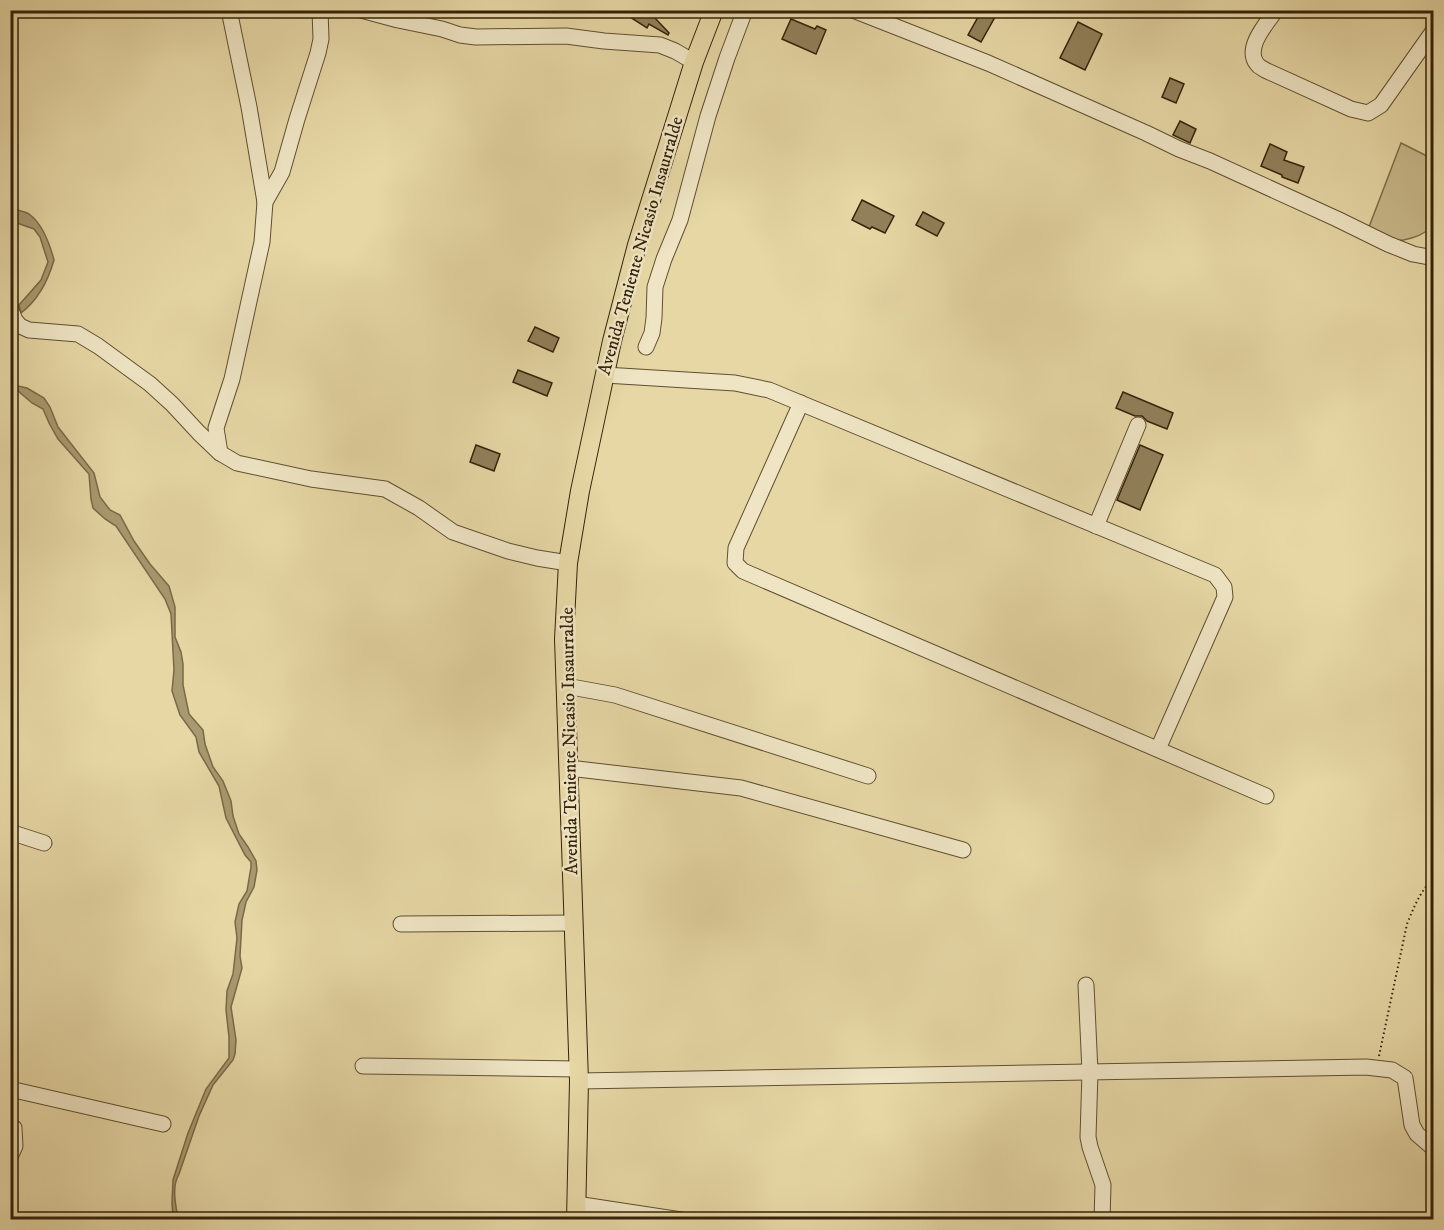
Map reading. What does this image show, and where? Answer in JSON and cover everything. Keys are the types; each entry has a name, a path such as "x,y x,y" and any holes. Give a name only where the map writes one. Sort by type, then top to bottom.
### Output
{"main road":[{"name":"Avenida Teniente Nicasio Insaurralde","path":"576,1212 579,1075 564,639 568,563 580,491 612,341 638,245 694,62 714,10"}],"street":[{"path":"220,453 216,428 232,379 262,242 266,202 229,10"},
{"path":"266,202 282,172 318,53 321,39 320,10"},
{"path":"361,10 468,36 566,36 660,45 694,62"},
{"path":"646,347 652,333 655,286 680,220 708,116 745,10"},
{"path":"853,10 988,63 1388,244 1413,254 1434,258"},
{"path":"1276,10 1255,43 1253,55 1257,64 1265,70 1351,109 1368,113 1381,105 1434,30"},
{"path":"10,308 20,326 29,330 78,334 107,352 165,397 199,434 220,453 237,463 311,479 385,489 419,508 453,532 508,551 568,563"},
{"path":"605,375 735,383 769,390 1215,575 1224,587 1224,597 1158,750"},
{"path":"801,403 736,548 735,563 743,571 1266,796"},
{"path":"1096,526 1138,425"},
{"path":"566,686 615,695 867,776"},
{"path":"569,768 741,788 963,850"},
{"path":"10,832 44,843"},
{"path":"401,924 574,922"},
{"path":"1086,985 1090,1072 1088,1137 1103,1185 1102,1220"},
{"path":"363,1066 579,1075 1376,1068 1392,1070 1405,1078 1412,1125 1417,1134 1434,1146"},
{"path":"10,1089 163,1124"},
{"path":"10,1127 14,1128 15,1146 10,1157"},
{"path":"576,1212 681,1220"}],"path":[{"path":"1376,1068 1407,924 1425,886 1434,878"}],"shaded area":[{"path":"1401,143 1433,159 1434,223 1425,232 1412,238 1391,240 1369,227"},
{"path":"11,209 22,211 34,218 48,241 54,260 42,290 21,313 19,305 41,280 48,262 40,237 34,229 11,221"},
{"path":"11,382 44,398 58,427 94,473 100,497 110,510 120,515 134,541 169,586 175,607 175,637 181,652 183,685 189,714 203,730 213,767 223,781 231,801 239,834 256,861 254,887 246,902 242,920 240,956 242,968 231,1007 236,1040 235,1054 233,1060 213,1085 199,1116 177,1179 175,1196 178,1219 173,1219 173,1180 188,1133 206,1089 229,1058 227,991 233,974 237,938 235,922 239,904 247,891 251,862 226,818 219,786 199,752 196,737 180,715 172,691 174,670 171,614 165,599 116,526 93,508 89,474 58,439 43,409 18,391 11,389"}],"building":[{"path":"619,10 658,10 654,17 669,33 668,35 649,24 647,28"},
{"path":"982,10 995,17 981,42 968,35"},
{"path":"791,19 815,29 817,26 826,30 816,54 782,39"},
{"path":"1078,22 1102,34 1085,70 1060,58"},
{"path":"1170,78 1184,84 1176,103 1162,97"},
{"path":"1180,121 1196,129 1190,143 1173,135"},
{"path":"1270,144 1287,152 1284,160 1304,167 1298,183 1261,166"},
{"path":"862,200 894,216 885,233 852,220"},
{"path":"923,212 944,223 937,236 916,225"},
{"path":"535,327 559,338 553,352 528,341"},
{"path":"518,370 552,383 547,396 513,382"},
{"path":"1123,392 1173,413 1167,429 1147,421 1142,416 1135,416 1116,408"},
{"path":"476,445 500,454 494,471 470,462"},
{"path":"1140,445 1163,455 1140,510 1117,500"}]}
